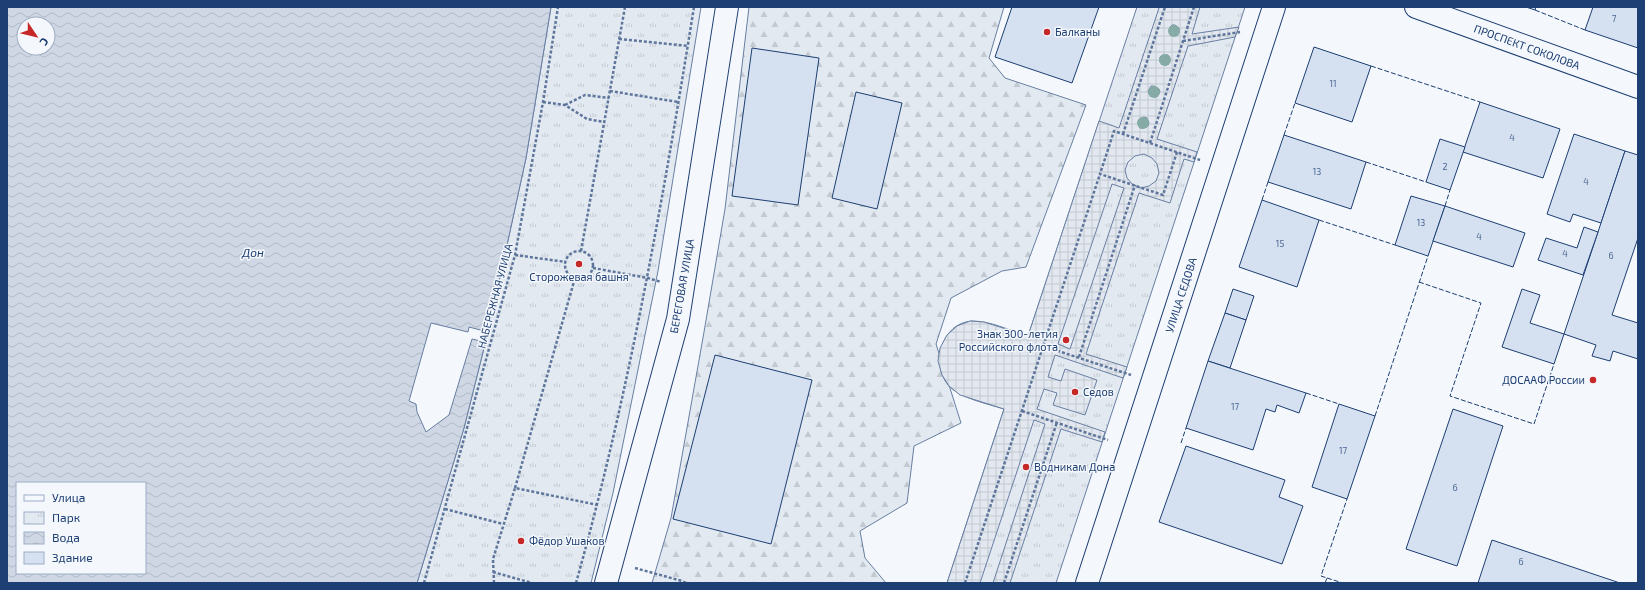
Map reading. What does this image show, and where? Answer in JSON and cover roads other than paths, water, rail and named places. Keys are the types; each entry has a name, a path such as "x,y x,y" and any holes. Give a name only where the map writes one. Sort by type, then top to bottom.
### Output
{"street":[{"name":"БЕРЕГОВАЯ УЛИЦА","path":"606,583 623,515 678,320 727,7"},
{"name":"УЛИЦА СЕДОВА","path":"1087,583 1274,7"},
{"name":"ПРОСПЕКТ СОКОЛОВА","path":"1416,7 1638,87"}],"water":[{"name":"Дон","path":"7,7 551,7 526,158 488,332 464,428 417,583 7,583"}],"place":[{"name":"Балканы","path":"1047,32"},
{"name":"Сторожевая башня","path":"579,264"},
{"name":"Знак 300-летия Российского флота","path":"1066,340"},
{"name":"ДОСААФ России","path":"1593,380"},
{"name":"Седов","path":"1075,392"},
{"name":"Водникам Дона","path":"1026,467"},
{"name":"Фёдор Ушаков","path":"521,541"}]}
